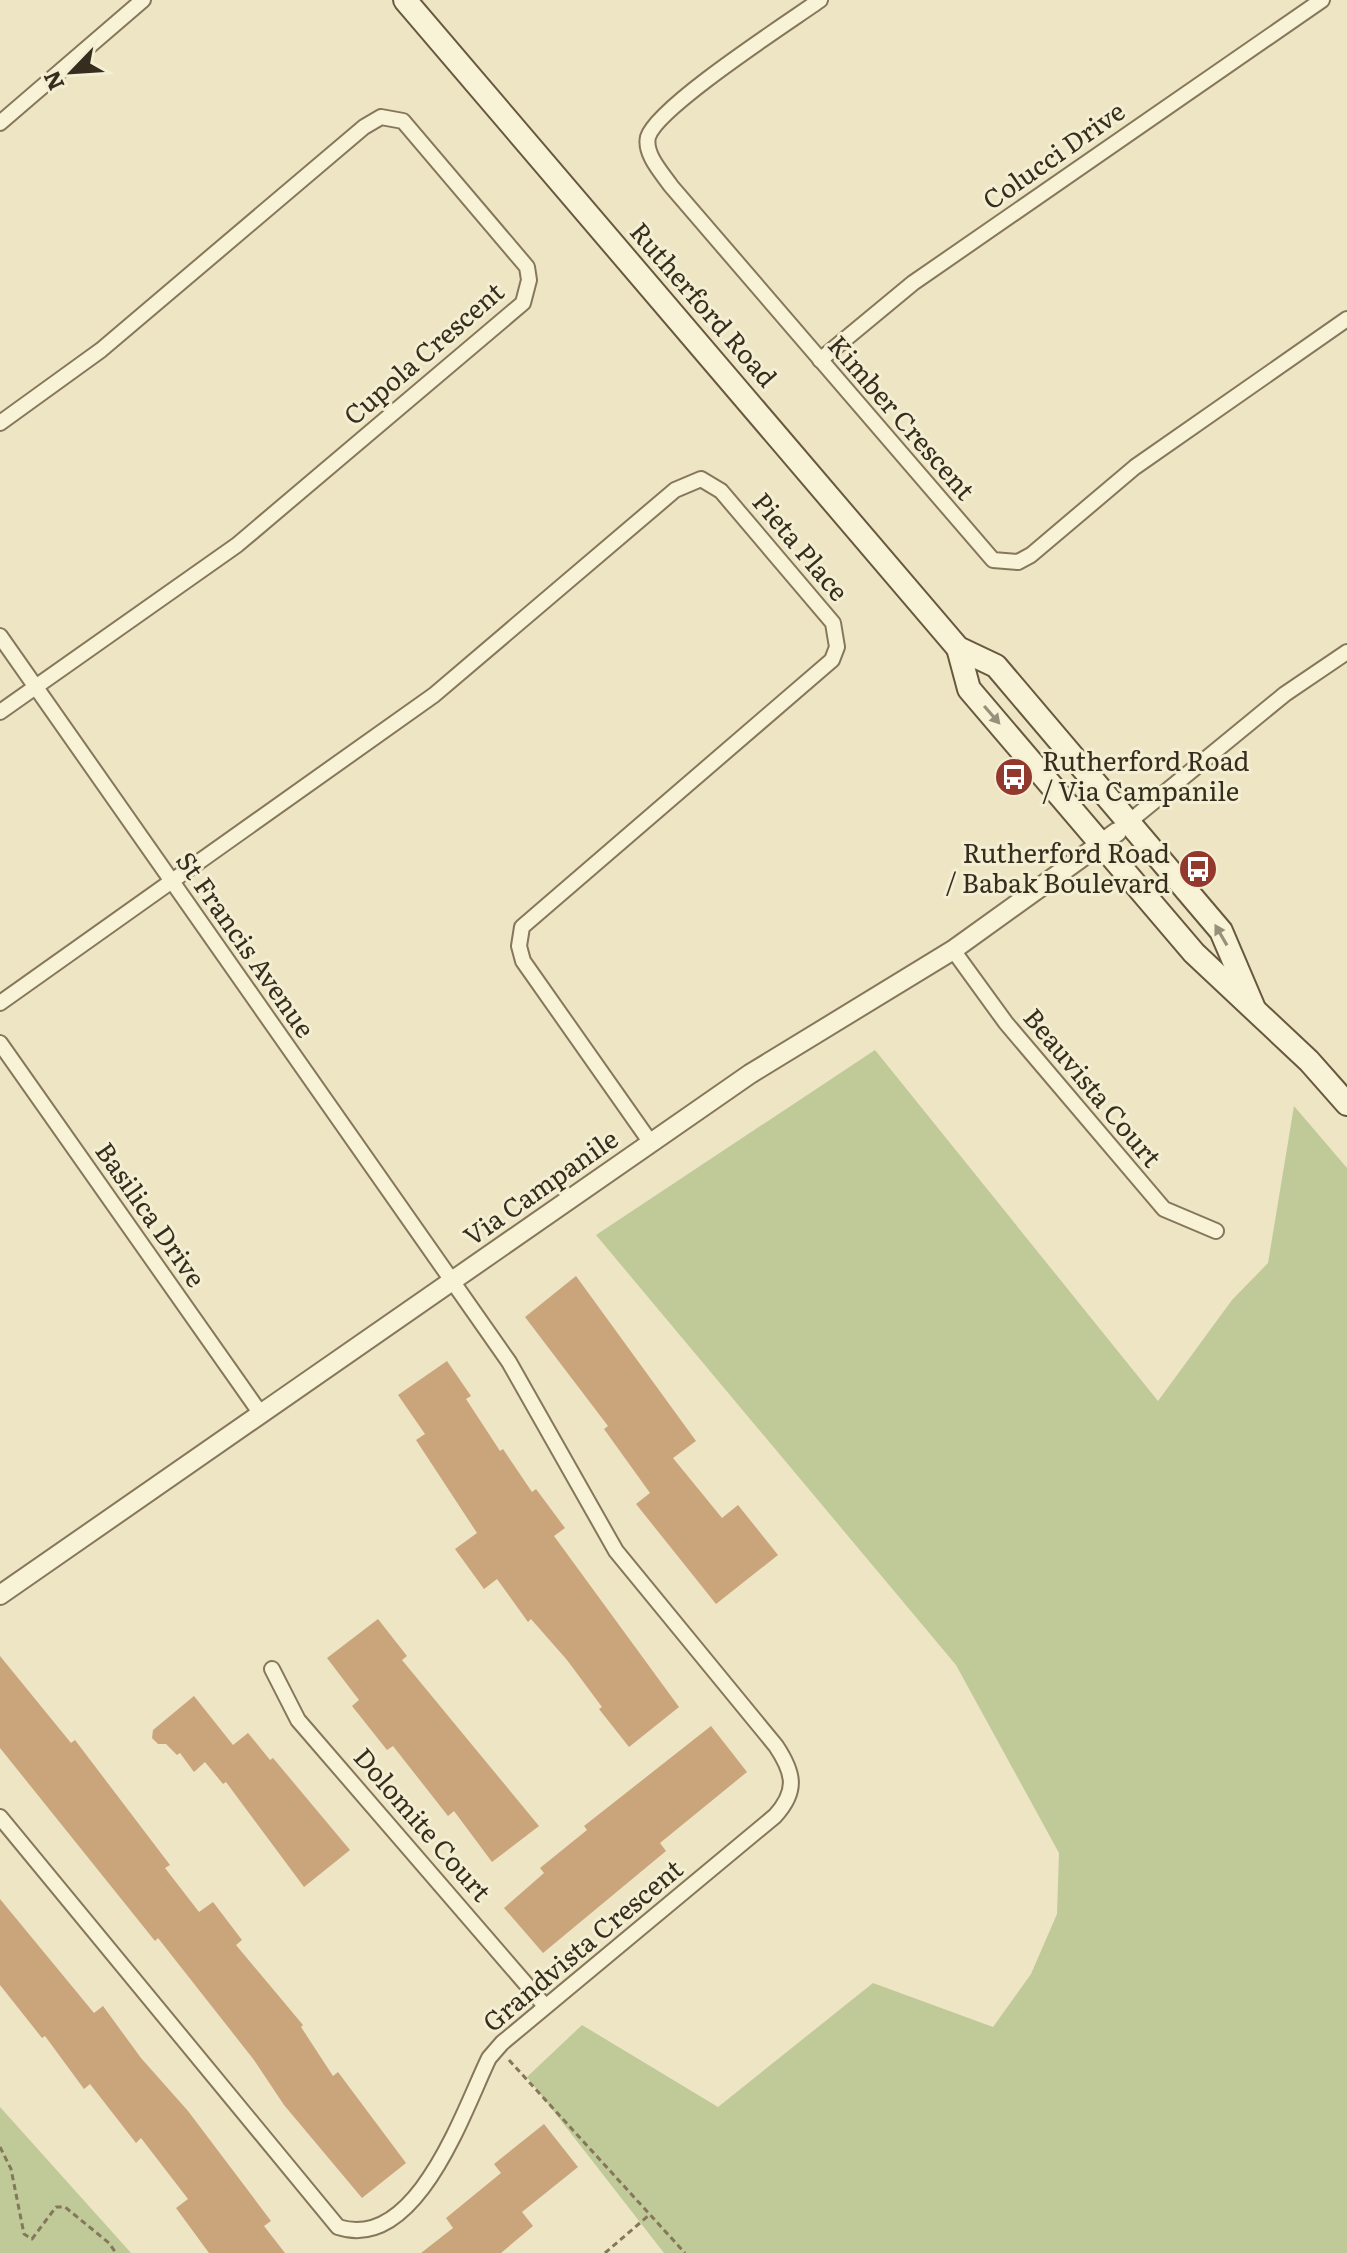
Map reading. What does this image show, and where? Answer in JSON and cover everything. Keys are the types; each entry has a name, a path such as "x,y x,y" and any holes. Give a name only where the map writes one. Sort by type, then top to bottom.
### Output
{"main road":[{"name":"Rutherford Road","path":"405,0 958,648 996,666 1116,833 1194,953 1253,1006 1347,1104"},
{"name":"Rutherford Road","path":"958,648 969,689 1221,931 1253,1006"}],"street":[{"path":"0,123 143,0"},
{"name":"Kimber Crescent","path":"820,0 721,68 653,128 647,140 650,154 671,186 983,553 993,560 1018,562 1135,467 1347,319"},
{"name":"Colucci Drive","path":"820,360 913,283 1322,0"},
{"name":"Cupola Crescent","path":"0,423 101,350 364,127 381,117 403,121 527,267 529,280 523,303 237,545 36,686"},
{"name":"Pieta Place","path":"171,881 434,695 675,490 701,479 712,483 833,623 837,647 832,660 534,914 522,927 519,946 523,961 538,984 651,1143"},
{"name":"St Francis Avenue","path":"0,636 452,1281"},
{"path":"1116,833 1285,694 1347,652"},
{"path":"0,712 36,686"},
{"name":"Via Campanile","path":"0,1595 787,1050 953,950 1116,833"},
{"path":"0,1003 171,881"},
{"name":"Beauvista Court","path":"953,950 1006,1023 1164,1209 1216,1231"},
{"name":"Basilica Drive","path":"0,1043 261,1414"},
{"name":"Grandvista Crescent","path":"0,1817 338,2227 354,2234 385,2227 409,2207 436,2174 489,2058 545,2006 775,1816 787,1802 794,1786 788,1763 616,1551 525,1386 452,1281"},
{"name":"Dolomite Court","path":"272,1669 298,1720 545,2006"}],"path":[{"path":"509,2060 648,2216 685,2253"},
{"path":"0,2147 11,2169 24,2234 32,2239 56,2207 65,2207 109,2243 116,2253"},
{"path":"605,2253 648,2216"}],"green space":[{"path":"875,1050 1158,1401 1232,1300 1268,1263 1294,1106 1347,1168 1347,2253 664,2253 527,2077 582,2025 718,2107 873,1983 993,2027 1031,1974 1057,1914 1059,1853 956,1665 596,1235"},
{"path":"0,2107 131,2253 0,2253"}],"building":[{"path":"576,1276 696,1441 673,1458 722,1518 738,1505 778,1555 716,1604 636,1504 650,1493 604,1429 608,1426 525,1317"},
{"path":"447,1361 471,1396 466,1399 500,1451 503,1449 532,1492 536,1489 565,1528 554,1536 679,1707 629,1747 567,1660 531,1619 528,1622 497,1579 484,1589 455,1549 477,1533 416,1440 425,1434 398,1395"},
{"path":"378,1619 407,1656 402,1660 539,1826 492,1862 454,1811 448,1816 393,1746 387,1750 352,1706 359,1700 327,1658"},
{"path":"0,1656 71,1743 75,1740 170,1865 165,1868 199,1912 213,1902 242,1940 236,1945 303,2025 301,2027 333,2076 338,2072 406,2163 362,2198 284,2105 254,2060 158,1938 155,1941 0,1748"},
{"path":"194,1696 233,1745 248,1733 270,1760 273,1758 350,1850 304,1887 226,1782 223,1784 205,1762 194,1772 180,1753 177,1755 166,1744 158,1744 152,1738 153,1730"},
{"path":"711,1726 747,1772 660,1843 666,1851 543,1953 504,1908 544,1873 540,1868 587,1830 584,1826"},
{"path":"0,1899 94,2013 103,2006 141,2058 188,2111 271,2221 264,2226 285,2253 209,2253 176,2208 188,2199 141,2138 136,2143 90,2084 84,2089 45,2036 42,2038 0,1985"},
{"path":"544,2124 578,2167 522,2212 533,2226 501,2253 421,2253 453,2228 446,2218 501,2173 494,2164"}],"place":[{"name":"Rutherford Road / Via Campanile","path":"1014,777"},
{"name":"Rutherford Road / Babak Boulevard","path":"1198,869"}]}
